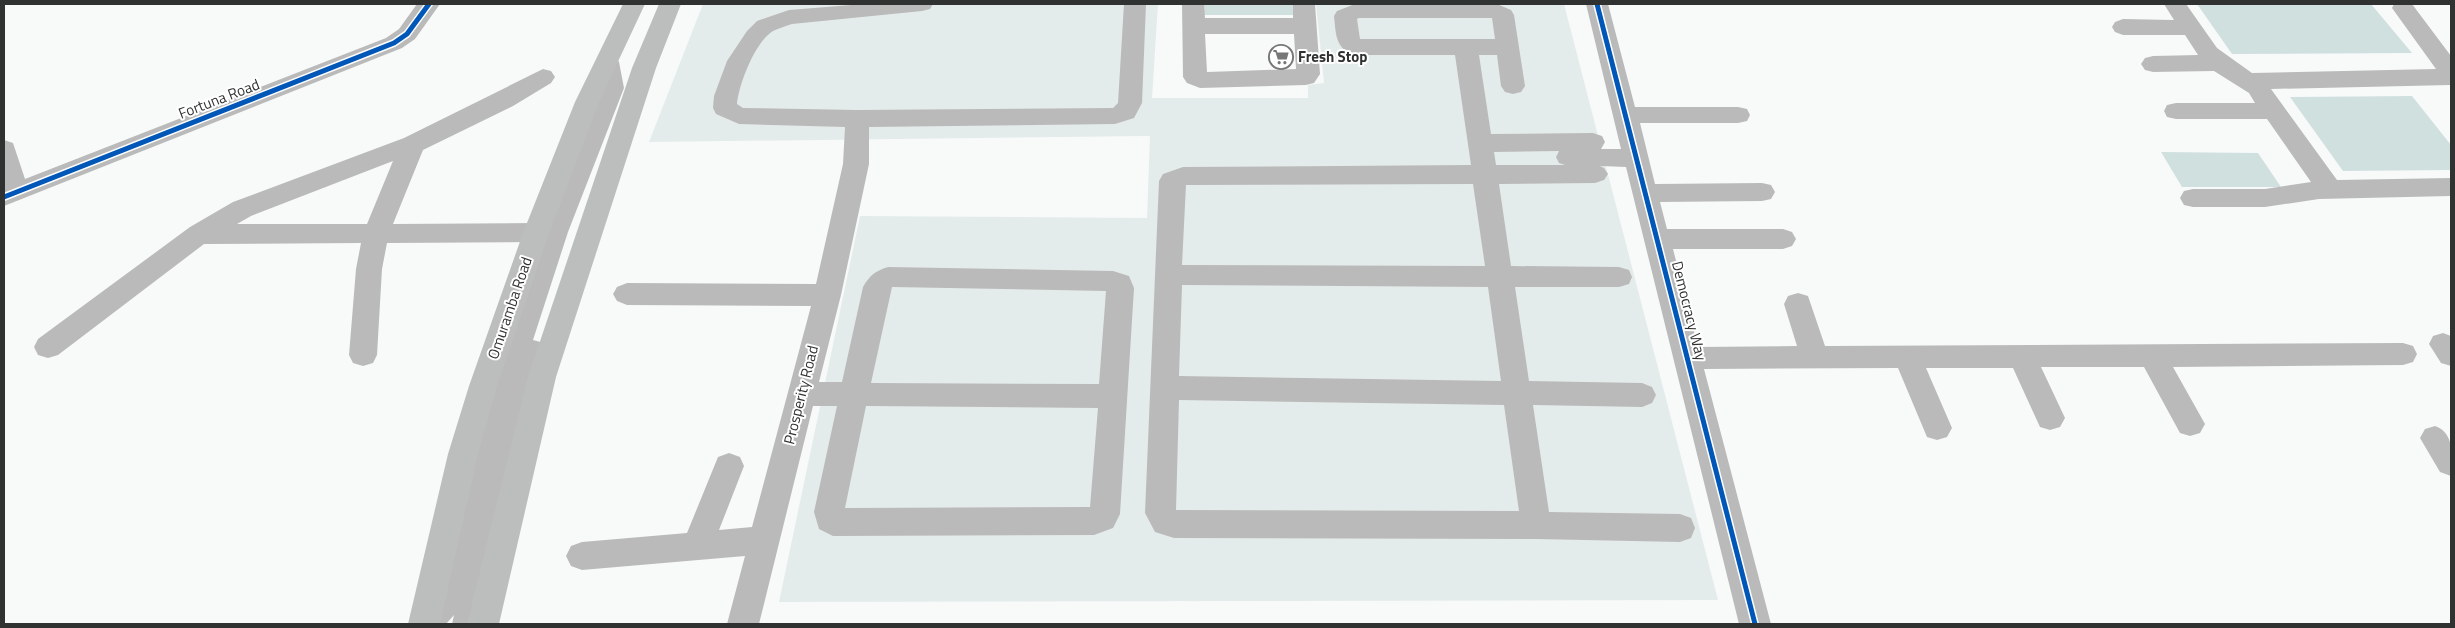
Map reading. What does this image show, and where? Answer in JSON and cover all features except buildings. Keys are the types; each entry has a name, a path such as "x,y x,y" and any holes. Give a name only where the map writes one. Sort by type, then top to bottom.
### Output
{"main road":[{"name":"Omuramba Road","path":"425,624 466,446 483,386 536,233 587,102 634,4"},
{"path":"483,624 542,377 644,68 670,4"}],"street":[{"name":"Fortuna Road","path":"10,195 394,43 407,34 430,4"},
{"path":"922,4 857,12 804,15 775,21 765,26 755,36 740,61 724,102 728,112 739,116 857,119 1107,117 1120,114 1130,103 1135,4"},
{"name":"Democracy Way","path":"1597,4 1755,624"},
{"path":"2175,4 2203,46 2219,63 2250,81 2330,189"},
{"path":"2403,8 2451,72"},
{"path":"1508,47 1355,47 1349,43 1346,16 1355,11 1497,11 1503,15 1508,47 1513,86"},
{"path":"1193,15 1305,15 1308,74 1304,78 1200,80 1195,77 1193,15"},
{"path":"2123,27 2191,28"},
{"path":"1466,47 1536,525"},
{"path":"425,624 448,598 480,457 555,232 612,88 607,62"},
{"path":"2153,64 2219,63"},
{"path":"468,624 505,450 541,327 604,149 644,68"},
{"path":"2250,81 2451,76"},
{"path":"48,347 199,234 242,209 413,144 504,100 543,77"},
{"path":"2176,110 2274,111"},
{"path":"1626,115 1738,115"},
{"name":"Prosperity Road","path":"743,624 827,295 856,164 857,119"},
{"path":"362,355 369,269 376,233 413,144"},
{"path":"4,149 10,195"},
{"path":"1634,150 1183,176 1171,183 1160,513 1166,522 1184,524 1536,525 1680,528"},
{"path":"1481,159 1595,174"},
{"path":"2193,198 2279,198 2330,189 2451,187"},
{"path":"1646,193 1762,192"},
{"path":"199,234 536,233"},
{"path":"1657,239 1783,239"},
{"path":"1168,275 1619,277"},
{"path":"893,277 1116,281 1120,288 1112,396 1104,514 1098,520 833,522 830,519 829,512 877,287 881,281 893,277"},
{"path":"627,294 827,295"},
{"path":"1798,304 1815,358"},
{"path":"1688,358 2403,354"},
{"path":"2152,355 2190,424"},
{"path":"2022,356 2050,418"},
{"path":"1907,357 1937,428"},
{"path":"1164,388 1642,395"},
{"path":"802,394 1112,396"},
{"path":"2435,438 2451,463"},
{"path":"698,545 729,466"},
{"path":"582,556 764,540"}],"shaded area":[{"path":"703,4 1158,4 1152,98 1308,98 1308,85 1324,83 1316,4 1564,4 1718,600 779,602 860,216 1147,218 1150,136 649,142"}],"cycle path":[{"path":"4,197 394,43 407,34 429,4"},
{"path":"1597,4 1755,624"}],"place":[{"name":"Fresh Stop","path":"1281,57"}]}
